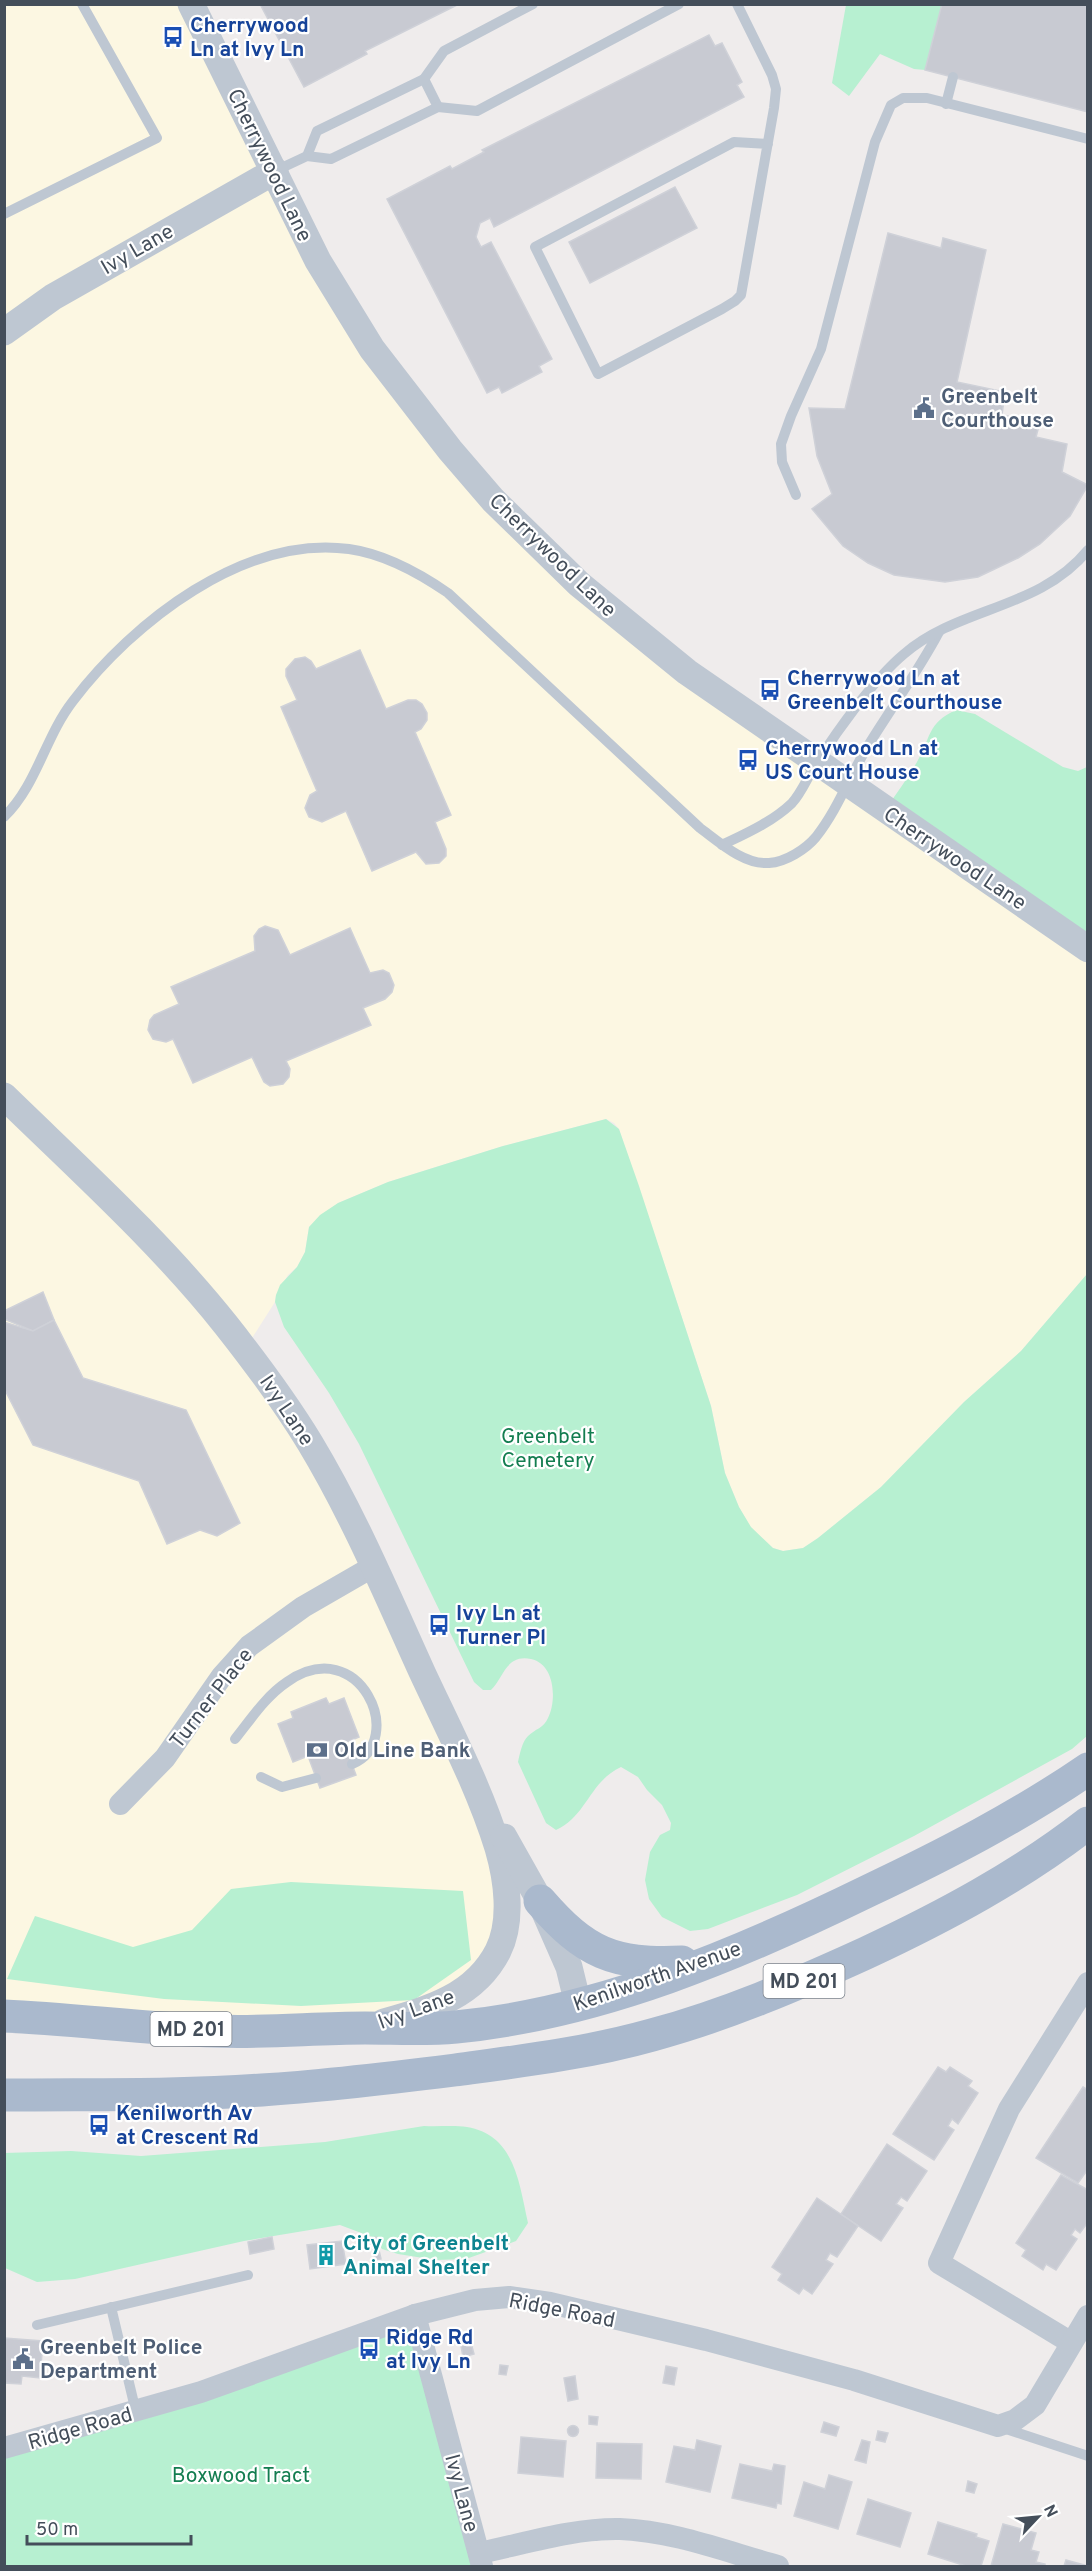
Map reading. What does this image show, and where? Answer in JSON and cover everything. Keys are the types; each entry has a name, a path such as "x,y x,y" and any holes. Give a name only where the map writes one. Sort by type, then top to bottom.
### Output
{"main road":[{"name":"Kenilworth Avenue","path":"4,2016 216,2031 287,2031 456,2027 506,2020 578,2004 640,1986 708,1961 832,1909 950,1852 1052,1793 1088,1768"},
{"name":"MD 201","path":"4,2095 262,2090 546,2058 650,2036 695,2023 783,1990 902,1936 975,1898 1066,1840 1088,1823"},
{"path":"540,1901 559,1923 584,1944 601,1953 624,1961 647,1964 708,1961"},
{"path":"491,2065 555,2035 576,2014 578,2004"}],"street":[{"name":"Cherrywood Lane","path":"191,4 318,261 372,350 450,450 493,500 579,584 687,672 1088,949"},
{"name":"Ivy Lane","path":"4,332 53,297 275,171"},
{"name":"Ivy Lane","path":"4,1096 120,1209 195,1288 268,1380 310,1444 348,1512 476,1790 498,1849 506,1884 506,1922 499,1949 483,1973 458,1995 422,2011 363,2028"},
{"name":"Turner Place","path":"120,1804 165,1758 216,1685 249,1646 303,1607 374,1566"},
{"name":"Ivy Lane","path":"476,1790 540,1901 569,1967 578,2004"},
{"path":"1070,2342 939,2263 1009,2109 1088,1983"},
{"name":"Ridge Road","path":"4,2448 201,2392 415,2315 475,2300 509,2297 550,2303 760,2354 854,2380 998,2426"},
{"name":"Ivy Lane","path":"415,2315 480,2560"},
{"path":"998,2426 1015,2420 1035,2404 1070,2342 1088,2316"},
{"path":"480,2560 586,2531 620,2529 702,2544 778,2566"}],"lane":[{"path":"4,214 157,138 82,4"},
{"path":"307,156 317,131 424,79 444,51 533,4"},
{"path":"275,171 307,156 331,159 438,107 477,111 679,4"},
{"path":"737,4 772,75 776,89 768,144 741,295 735,302 598,374 536,247 734,142 768,144"},
{"path":"946,104 953,77"},
{"path":"424,79 438,107"},
{"path":"796,495 782,462 781,444 790,416 821,349 875,142 887,111 903,98 927,98 1088,139"},
{"path":"4,818 27,791 45,747 73,701 123,644 157,614 218,578 273,556 310,549 349,549 375,556 423,576 448,593 700,828 722,845 746,858 768,863 803,850 816,838 870,742 922,665 939,632"},
{"path":"722,845 773,819 793,801 817,763 888,669 905,652 960,620 1010,604 1048,585 1068,570 1088,550"},
{"path":"235,1739 274,1691 289,1680 318,1668 331,1668 352,1677 367,1693 374,1709 377,1724 374,1740 364,1755 352,1764"},
{"path":"261,1777 282,1788 316,1778"},
{"path":"37,2325 248,2275"},
{"path":"111,2307 136,2412"},
{"name":"Ridge Road","path":"998,2426 1088,2456"}],"shaded area":[{"path":"5,5 191,5 372,349 579,584 1087,949 1087,1274 1021,1351 964,1402 881,1487 803,1548 783,1551 773,1548 751,1528 739,1507 725,1473 711,1406 619,1129 614,1123 606,1119 503,1146 388,1182 338,1203 309,1227 305,1252 297,1267 288,1275 276,1295 275,1302 245,1349 290,1411 506,1884 483,1973 363,2028 5,2015"}],"green space":[{"path":"846,5 942,5 925,70 914,69 880,54 849,96 832,83"},
{"path":"956,710 975,714 1063,767 1078,771 1087,767 1087,949 885,810 922,753 935,726"},
{"name":"Greenbelt Cemetery","path":"606,1119 619,1129 639,1186 711,1406 725,1473 739,1507 751,1527 773,1548 783,1551 803,1548 881,1487 964,1402 1021,1351 1087,1274 1087,1736 1072,1749 914,1836 797,1895 708,1929 690,1931 662,1917 649,1899 645,1880 650,1852 660,1835 670,1830 671,1823 662,1805 638,1777 621,1767 602,1781 566,1824 556,1830 546,1823 518,1762 526,1738 544,1724 551,1711 553,1693 549,1675 539,1662 523,1658 516,1660 506,1668 491,1690 483,1690 474,1682 359,1444 329,1393 284,1327 275,1302 280,1285 297,1267 305,1252 309,1227 320,1215 338,1203 388,1182 503,1146"},
{"path":"291,1882 463,1891 471,1960 414,2000 301,2006 164,1999 7,1979 35,1916 133,1947 192,1930 231,1889"},
{"path":"424,2126 467,2127 483,2132 496,2140 505,2150 517,2177 528,2223 516,2241 466,2259 436,2260 382,2249 372,2237 340,2225 244,2241 75,2279 37,2282 5,2268 4,2153 71,2151 141,2156 325,2142"},
{"name":"Boxwood Tract","path":"415,2315 482,2566 5,2566 5,2448"}],"building":[{"path":"260,4 459,4 365,51 367,54 304,87"},
{"path":"942,4 1088,4 1088,112 925,70"},
{"path":"709,35 715,46 722,43 742,82 737,85 744,97 494,227 490,218 480,223 476,237 481,247 491,242 552,359 539,366 542,372 502,393 499,387 487,393 387,199 450,166 452,169 484,152 482,150"},
{"path":"675,187 697,228 590,283 569,242"},
{"name":"Greenbelt Courthouse","path":"888,233 941,248 943,238 986,250 957,382 1005,392 1002,415 1040,422 1036,437 1067,444 1062,472 1088,485 1070,516 1040,544 1018,558 978,577 945,582 894,575 868,563 843,546 812,509 832,494 817,456 809,408 845,409"},
{"path":"360,650 386,709 408,700 416,700 422,704 427,713 427,720 421,729 415,732 451,815 435,822 446,849 446,856 439,863 426,864 416,852 372,871 346,811 322,822 309,817 305,808 310,795 317,791 281,707 297,700 286,676 286,669 295,659 305,657 316,669"},
{"path":"265,926 278,930 290,955 350,928 370,973 383,970 389,973 394,985 392,992 385,999 363,1008 371,1025 286,1061 290,1069 289,1077 283,1084 270,1086 264,1082 252,1057 193,1083 173,1039 166,1042 153,1039 148,1030 150,1020 154,1015 179,1004 171,987 255,951 254,936 259,929"},
{"path":"43,1292 54,1320 33,1331 4,1319 4,1311"},
{"path":"54,1320 83,1378 186,1410 240,1523 217,1536 200,1530 167,1544 139,1481 33,1445 4,1388 4,1322 33,1331"},
{"name":"Old Line Bank","path":"326,1698 329,1704 344,1698 359,1737 344,1743 356,1775 320,1788 308,1756 293,1762 278,1724 293,1718 291,1712"},
{"path":"938,2067 946,2072 950,2067 972,2081 968,2086 978,2093 958,2124 952,2119 948,2126 954,2130 934,2160 893,2134"},
{"path":"1083,2087 1088,2090 1088,2169 1078,2183 1036,2158"},
{"path":"887,2144 927,2171 907,2201 901,2197 896,2204 903,2208 881,2241 841,2214"},
{"path":"1061,2175 1088,2190 1088,2222 1080,2233 1075,2229 1071,2235 1077,2239 1056,2270 1046,2264 1043,2270 1022,2256 1026,2250 1016,2243"},
{"path":"817,2198 858,2226 837,2257 830,2253 826,2260 833,2264 812,2294 803,2288 799,2294 778,2280 782,2274 772,2267"},
{"path":"272,2237 274,2249 250,2254 248,2242"},
{"path":"376,2237 381,2259 375,2260 370,2239"},
{"name":"City of Greenbelt Animal Shelter","path":"342,2241 346,2264 310,2269 307,2245"},
{"name":"Greenbelt Police Department","path":"4,2338 43,2341 40,2378 22,2376 21,2384 4,2383"},
{"path":"471,2343 474,2354 463,2357 461,2346"},
{"path":"500,2365 508,2366 506,2375 499,2374"},
{"path":"666,2366 677,2368 674,2385 663,2383"},
{"path":"575,2376 578,2399 568,2401 564,2378"},
{"path":"589,2416 598,2417 597,2425 589,2424"},
{"path":"824,2422 839,2427 836,2436 821,2432"},
{"path":"573,2426 577,2427 577,2435 573,2436 569,2435 568,2431 569,2427"},
{"path":"878,2431 888,2433 885,2442 876,2440"},
{"path":"521,2437 566,2441 563,2477 518,2473"},
{"path":"697,2440 721,2446 710,2492 666,2482 674,2446 695,2450"},
{"path":"862,2440 870,2442 866,2463 855,2460"},
{"path":"597,2443 642,2444 641,2479 596,2478"},
{"path":"740,2464 772,2471 774,2464 785,2466 781,2504 777,2503 776,2508 732,2498"},
{"path":"829,2475 852,2482 838,2529 794,2516 804,2482 825,2489"},
{"path":"968,2481 977,2484 974,2493 966,2491"},
{"path":"868,2499 911,2513 900,2547 857,2534"},
{"path":"938,2522 977,2534 976,2537 989,2541 981,2566 966,2566 928,2554"},
{"path":"1003,2524 1036,2533 1031,2550 1039,2552 1036,2562 1045,2564 1045,2566 991,2566"},
{"path":"1066,2560 1088,2566 1064,2566"}],"place":[{"name":"Cherrywood Ln at Ivy Ln","path":"173,37"},
{"name":"Greenbelt Courthouse","path":"924,408"},
{"name":"Cherrywood Ln at Greenbelt Courthouse","path":"770,690"},
{"name":"Cherrywood Ln at US Court House","path":"748,760"},
{"name":"Ivy Ln at Turner Pl","path":"439,1625"},
{"name":"Old Line Bank","path":"317,1750"},
{"name":"Kenilworth Av at Crescent Rd","path":"99,2125"},
{"name":"City of Greenbelt Animal Shelter","path":"326,2255"},
{"name":"Ridge Rd at Ivy Ln","path":"369,2349"},
{"name":"Greenbelt Police Department","path":"23,2359"}]}
